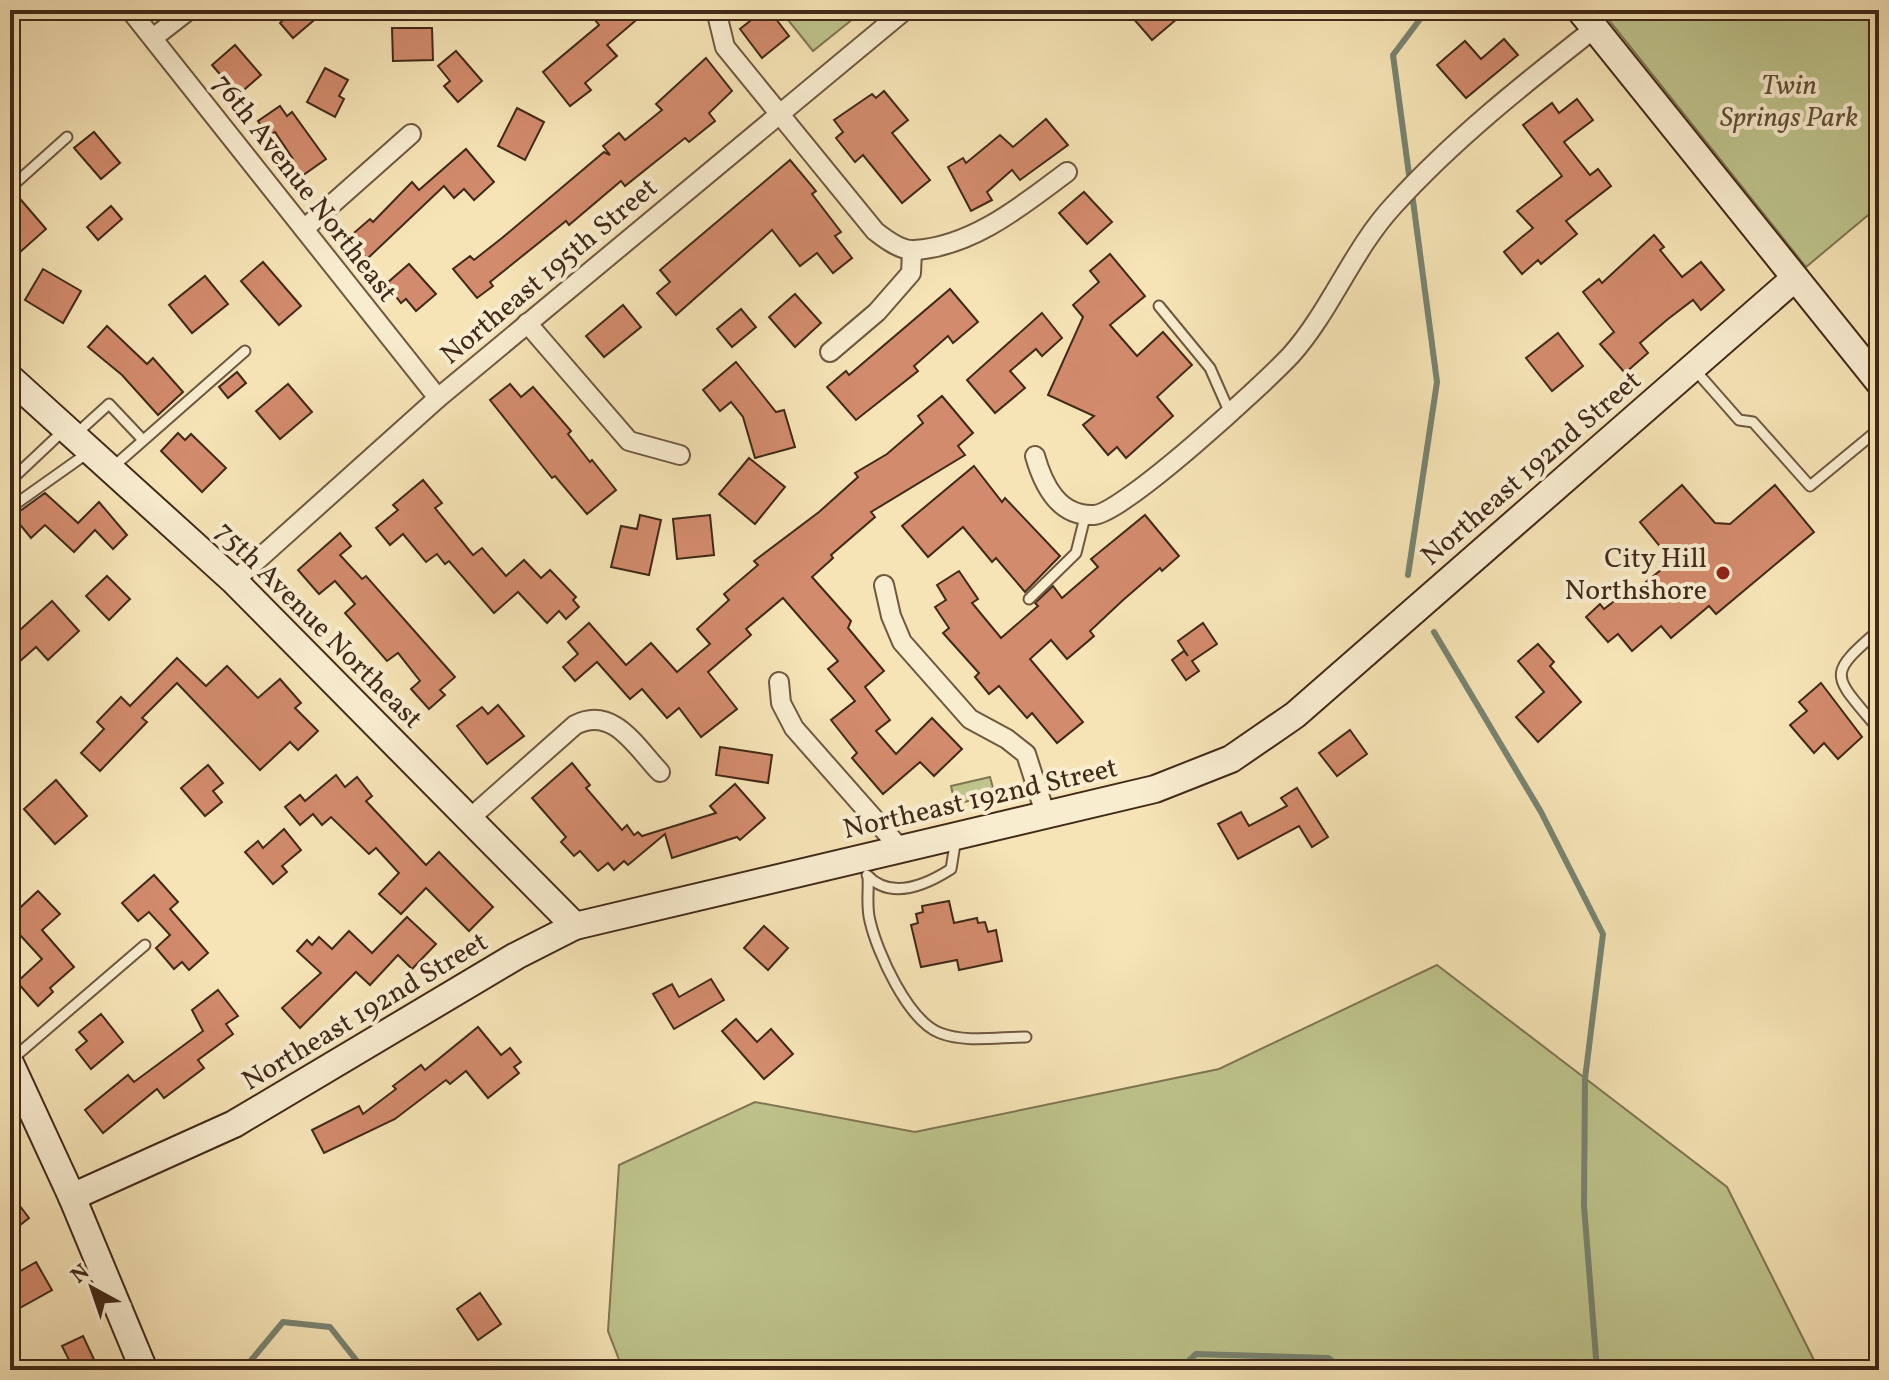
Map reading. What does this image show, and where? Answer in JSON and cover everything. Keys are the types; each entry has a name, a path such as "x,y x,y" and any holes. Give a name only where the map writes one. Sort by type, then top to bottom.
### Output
{"street":[{"name":"76th Avenue Northeast","path":"130,10 438,398"},
{"path":"153,38 189,10"},
{"path":"716,10 725,47 875,231 912,251 956,239 994,223 1067,172"},
{"name":"Northeast 195th Street","path":"234,581 438,398 905,10"},
{"path":"1035,456 1042,481 1059,504 1094,515 1116,507 1290,355 1375,225 1397,200 1588,19 1879,382"},
{"path":"304,229 411,134"},
{"path":"830,352 877,312 911,273 912,251"},
{"name":"Northeast 192nd Street","path":"72,1197 234,1124 516,956 575,926 864,867 899,847 1155,789 1231,759 1295,715 1795,278"},
{"path":"527,323 629,441 680,455"},
{"name":"75th Avenue Northeast","path":"10,378 234,581 575,926"},
{"path":"884,585 891,616 902,642 970,719 1007,739 1026,754 1046,816"},
{"path":"779,682 781,703 794,728 899,847"},
{"path":"469,819 575,725 588,718 603,718 616,726 660,772"},
{"path":"10,1062 72,1197 144,1370"}],"lane":[{"path":"10,188 67,137"},
{"path":"1159,306 1210,368 1229,411"},
{"path":"110,469 245,351"},
{"path":"1693,368 1739,420 1753,422 1810,486 1879,429"},
{"path":"10,508 109,404 143,440"},
{"path":"10,481 76,438"},
{"path":"1029,599 1076,553 1086,513"},
{"path":"1874,724 1842,685 1840,674 1850,655 1879,630"},
{"path":"864,867 898,890 930,882 951,869 956,835"},
{"path":"864,867 869,918 882,955 904,996 929,1027 960,1038 1026,1037"},
{"path":"10,1062 145,945"}],"green space":[{"path":"780,10 864,10 813,51"},
{"name":"Twin Springs Park","path":"1601,10 1879,10 1879,206 1806,267"},
{"path":"990,777 995,795 955,804 951,786"},
{"path":"1437,965 1727,1187 1819,1370 623,1370 608,1331 619,1165 755,1102 915,1132 1219,1069"}],"building":[{"path":"294,10 326,10 293,38 280,23"},
{"path":"587,10 648,10 607,45 617,56 585,83 591,90 570,106 543,72 599,25"},
{"path":"764,10 769,10 789,36 762,58 740,29"},
{"path":"1126,10 1169,10 1177,19 1152,40"},
{"path":"392,28 432,28 433,60 393,61"},
{"path":"1504,39 1518,55 1466,98 1437,65 1465,41 1481,59"},
{"path":"235,45 261,75 238,95 212,65"},
{"path":"456,51 482,81 458,102 444,86 450,81 438,66"},
{"path":"706,58 732,91 709,113 715,121 689,142 685,138 625,186 621,181 569,225 566,221 490,282 493,286 477,298 453,269 470,256 474,260 604,152 610,155 603,146 619,133 625,140 662,110 656,104"},
{"path":"325,68 348,80 339,96 344,99 335,117 307,102"},
{"path":"884,91 908,120 892,133 930,180 902,203 863,155 855,162 836,138 843,132 834,120 872,94 876,98"},
{"path":"1577,99 1593,120 1564,142 1590,175 1598,169 1611,186 1566,221 1577,234 1541,264 1538,260 1522,274 1504,252 1533,228 1517,211 1562,176 1523,125 1552,103 1559,113"},
{"path":"280,106 287,116 292,112 326,159 299,178 288,162 293,159 275,132 268,136 258,121"},
{"path":"517,108 544,122 525,160 498,146"},
{"path":"1046,119 1068,145 1020,180 1012,170 987,192 992,200 971,211 948,167 963,158 966,163 1000,135 1013,147"},
{"path":"94,132 120,163 101,179 74,148"},
{"path":"466,149 494,182 474,200 464,189 454,198 444,186 367,259 348,238 370,219 373,222 412,182 419,190"},
{"path":"790,160 816,191 812,194 841,232 835,236 852,258 833,273 817,253 800,266 772,230 676,315 657,293 670,282 660,270"},
{"path":"1084,192 1112,222 1087,244 1059,213"},
{"path":"15,193 46,229 10,261 10,195"},
{"path":"111,206 122,219 98,240 87,227"},
{"path":"1654,235 1664,247 1660,250 1682,277 1701,262 1724,290 1701,310 1693,300 1668,319 1640,343 1648,353 1625,373 1600,344 1614,332 1583,292 1599,279 1602,283"},
{"path":"1110,254 1145,296 1110,325 1137,356 1163,332 1192,365 1157,397 1173,416 1126,458 1117,447 1108,455 1083,425 1094,416 1048,395 1083,317 1073,305 1099,282 1090,271"},
{"path":"263,262 301,306 279,325 241,281"},
{"path":"409,264 436,294 416,311 406,299 401,303 386,284"},
{"path":"43,269 81,291 63,323 25,300"},
{"path":"205,276 228,304 192,333 169,305"},
{"path":"950,289 978,322 953,343 948,336 914,366 918,371 856,420 827,387 846,371 849,375"},
{"path":"795,294 821,323 795,347 769,317"},
{"path":"623,305 641,327 604,357 586,336"},
{"path":"741,309 756,327 732,347 717,329"},
{"path":"1042,313 1062,338 1042,356 1036,349 1010,371 1025,388 995,413 967,380"},
{"path":"107,326 147,364 153,358 183,392 158,415 122,375 88,347"},
{"path":"1558,333 1583,366 1552,391 1526,358"},
{"path":"736,362 776,412 784,410 795,447 755,458 743,417 731,402 720,411 703,390"},
{"path":"237,372 246,383 228,398 219,387"},
{"path":"288,384 312,412 280,439 256,411"},
{"path":"510,384 521,397 533,387 571,431 568,434 590,462 592,460 616,490 587,514 555,476 552,478 490,400"},
{"path":"942,396 973,433 958,446 965,455 871,512 875,517 831,555 833,558 812,577 851,621 848,628 884,671 865,687 890,720 876,731 896,754 932,718 962,749 934,776 920,762 883,794 852,758 857,753 831,720 855,701 828,669 838,661 783,598 746,629 751,635 708,672 737,709 701,737 679,708 667,718 642,689 630,699 597,662 575,681 563,667 578,654 568,642 589,623 626,665 651,643 677,672 710,644 697,629 729,600 724,594 758,565 754,561 819,512 858,477 855,473 887,454 923,423 918,416"},
{"path":"178,433 185,440 191,434 226,468 202,492 161,451"},
{"path":"749,458 785,487 755,524 719,494"},
{"path":"974,466 1002,502 1005,498 1060,556 1025,592 996,558 992,562 963,527 928,557 902,526"},
{"path":"423,480 442,503 435,508 473,555 482,548 506,576 524,560 541,578 550,570 576,597 573,600 579,607 566,619 559,611 547,623 518,592 494,613 449,561 445,564 437,554 426,562 403,534 390,545 376,528 398,510 393,505"},
{"name":"City Hill Northshore","path":"1682,485 1715,523 1730,524 1775,485 1814,532 1716,614 1709,606 1671,638 1661,626 1632,651 1618,634 1608,642 1586,617 1600,604 1604,609 1623,594 1626,598 1672,561 1640,522"},
{"path":"45,493 78,523 99,502 127,535 113,549 95,530 74,552 45,525 31,538 13,516"},
{"path":"640,515 661,520 649,575 611,567 621,526 637,529"},
{"path":"710,515 714,555 677,559 673,519"},
{"path":"1145,515 1179,556 1122,601 1090,631 1094,636 1067,659 1051,640 1030,659 1083,722 1057,743 1032,713 1027,718 999,686 989,694 975,677 979,673 943,633 949,628 935,607 946,600 937,585 959,571 978,599 972,603 1001,638 1038,606 1035,603 1053,586 1062,598 1098,567 1091,559"},
{"path":"340,533 351,546 340,555 362,579 366,576 455,677 440,690 445,695 429,709 411,689 420,681 398,653 387,661 345,613 355,604 335,581 319,594 298,570"},
{"path":"107,576 130,599 109,620 86,596"},
{"path":"52,601 79,631 48,660 36,647 10,670 10,639"},
{"path":"1203,623 1217,644 1192,661 1199,671 1186,680 1172,660 1184,651 1188,656 1178,641"},
{"path":"1538,644 1554,662 1550,666 1581,702 1538,742 1516,717 1544,692 1518,661"},
{"path":"177,658 206,686 227,666 258,698 280,679 301,703 295,708 318,731 298,750 290,742 260,770 177,683 142,718 147,722 100,771 81,753 104,729 97,722 121,697 130,706"},
{"path":"1821,683 1862,737 1838,759 1824,743 1814,753 1790,725 1807,711 1799,702"},
{"path":"498,705 524,736 487,764 457,726 482,707 488,714"},
{"path":"1350,730 1367,754 1337,776 1319,753"},
{"path":"720,747 772,755 768,783 716,775"},
{"path":"572,763 590,785 586,788 622,830 627,825 634,835 638,832 642,836 716,813 710,806 735,784 765,818 740,840 737,837 672,858 665,834 628,865 624,861 614,870 608,863 598,871 580,851 574,856 561,842 566,837 532,798"},
{"path":"208,765 223,783 213,791 222,802 205,816 181,788"},
{"path":"336,775 345,787 357,777 372,796 366,801 426,865 439,852 493,907 469,931 426,888 401,914 379,894 399,873 376,848 369,854 331,817 322,825 313,814 300,825 285,807 300,795 305,801"},
{"path":"56,780 87,816 55,844 24,809"},
{"path":"1297,788 1328,837 1312,847 1299,826 1238,859 1218,824 1241,812 1249,826 1287,806 1281,798"},
{"path":"284,829 301,850 282,866 287,872 273,884 245,852 258,841 263,848"},
{"path":"154,875 178,902 170,909 208,953 189,970 182,962 174,969 156,948 170,935 149,912 138,921 122,903"},
{"path":"38,891 60,914 42,930 74,967 50,988 53,992 38,1006 17,982 42,959 10,924 10,917"},
{"path":"949,901 954,923 977,918 978,923 985,922 988,932 996,930 1002,961 959,970 957,960 921,967 911,925 918,923 916,914 923,912 922,906"},
{"path":"407,917 436,944 412,969 398,955 370,985 356,972 300,1028 282,1008 321,973 297,951 307,940 312,945 319,937 332,949 349,931 372,953"},
{"path":"764,926 788,948 768,970 744,948"},
{"path":"711,979 724,1000 674,1029 653,994 672,984 679,997"},
{"path":"218,990 238,1016 226,1024 233,1034 198,1060 204,1068 164,1098 157,1089 103,1133 85,1110 128,1075 134,1082 203,1031 192,1010"},
{"path":"101,1014 123,1042 91,1069 76,1050 87,1041 79,1032"},
{"path":"736,1019 757,1042 771,1029 793,1054 764,1079 722,1031"},
{"path":"478,1027 501,1055 510,1048 521,1062 514,1067 519,1073 488,1098 466,1071 450,1084 446,1080 395,1119 324,1153 312,1130 359,1106 363,1114 396,1089 393,1086 421,1065 425,1070"},
{"path":"10,1193 29,1218 10,1233"},
{"path":"36,1262 52,1290 18,1309 10,1296 10,1277"},
{"path":"480,1293 501,1324 478,1340 457,1309"},
{"path":"83,1336 99,1370 74,1370 62,1346"}],"waterway":[{"path":"1410,182 1393,55 1427,10"},
{"path":"1408,575 1437,382 1412,193"},
{"path":"1434,632 1541,812 1603,934 1585,1079 1584,1206 1597,1370"},
{"path":"243,1370 283,1322 330,1327 364,1370"},
{"path":"1179,1370 1196,1354 1328,1358 1345,1370"}],"place":[{"name":"City Hill Northshore","path":"1723,573"}]}
